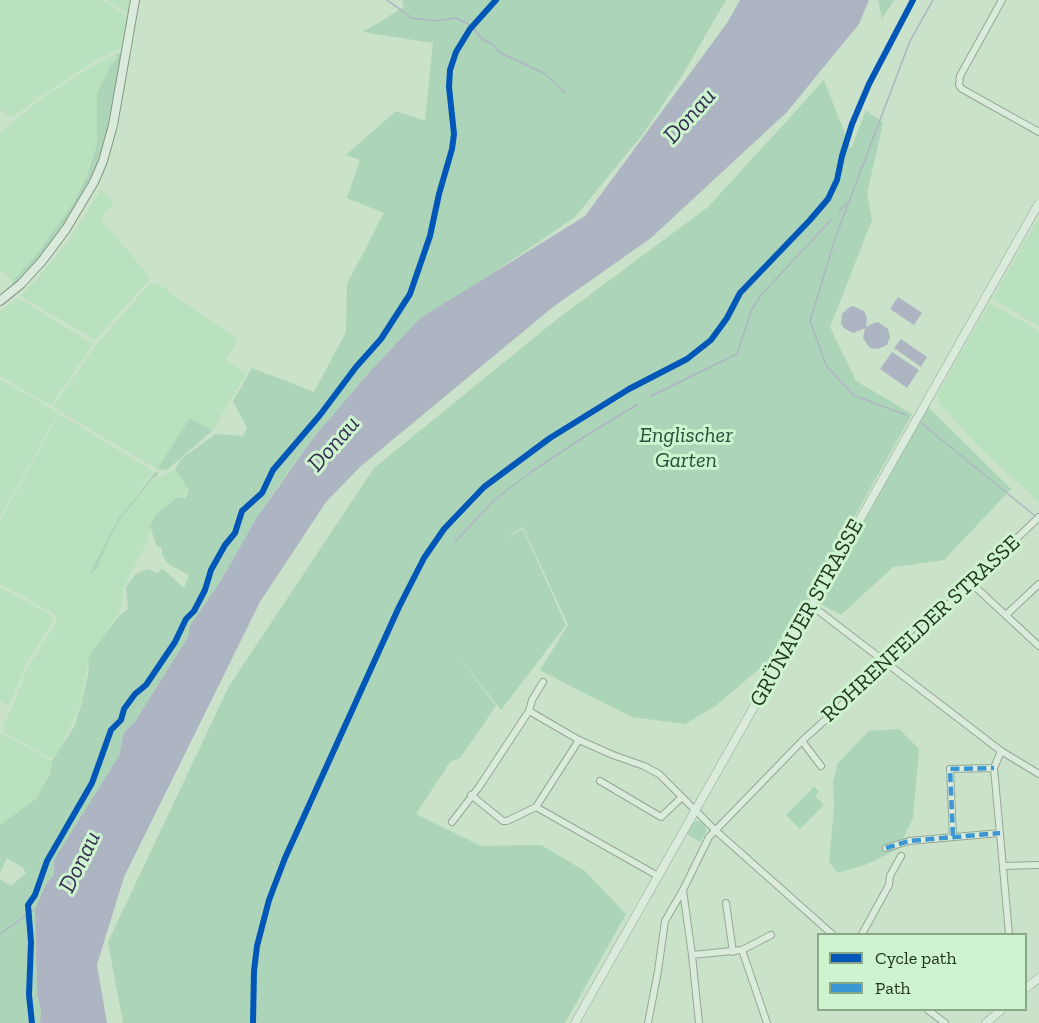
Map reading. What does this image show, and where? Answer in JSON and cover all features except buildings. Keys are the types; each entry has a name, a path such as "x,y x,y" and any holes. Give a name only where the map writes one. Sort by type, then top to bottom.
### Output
{"main road":[{"path":"0,301 21,284 66,229 103,160 113,125 135,0"}],"street":[{"path":"1002,0 960,76 959,85 962,89 1039,132"},
{"name":"GRÜNAUER STRASSE","path":"575,1023 1039,203"},
{"name":"ROHRENFELDER STRASSE","path":"648,1023 665,921 707,840 802,741 887,664 1039,517"},
{"path":"971,582 1039,646"},
{"path":"1006,615 1039,584"},
{"path":"811,605 1001,751 1039,774"},
{"path":"452,822 529,711 532,700 543,682"},
{"path":"529,711 579,740 659,774 715,830 831,933"},
{"path":"471,795 503,821 536,807 579,740"},
{"name":"ROHRENFELDER STRASSE","path":"802,741 821,766"},
{"path":"1001,751 994,768 1009,933"},
{"path":"953,836 950,769 994,768"},
{"path":"600,781 661,817 682,797"},
{"path":"536,807 658,876"},
{"path":"886,849 909,841 1000,833"},
{"path":"863,933 889,885 890,876 901,856"},
{"path":"1003,866 1039,865"},
{"path":"683,890 699,1023"},
{"path":"726,903 733,951"},
{"path":"692,955 742,950 771,935"},
{"path":"742,950 767,1023"},
{"path":"1027,987 1039,978"},
{"path":"929,1011 945,1023"},
{"path":"986,1023 999,1011"}],"green space":[{"path":"0,0 102,0 128,17 122,48 96,60 11,118 0,109"},
{"path":"107,0 130,0 128,13"},
{"path":"402,0 726,0 682,76 643,134 575,217 452,301 419,319 314,437 282,481 257,517 220,582 190,627 189,635 134,723 124,732 119,756 55,867 54,875 46,884 35,909 40,1023 0,1023 0,879 11,886 26,873 23,868 7,858 0,873 0,825 36,799 50,773 52,761 74,727 82,702 91,653 119,616 128,609 126,587 135,575 147,569 158,573 162,568 184,588 189,575 168,564 162,555 162,548 157,547 150,526 155,515 178,497 185,498 189,490 175,470 181,459 215,434 243,436 247,428 233,401 252,368 314,392 346,332 347,284 384,213 347,198 360,160 346,155 396,111 425,121 433,43 363,32 404,7"},
{"path":"878,0 894,0 882,19"},
{"path":"122,52 107,135 94,173 47,249 14,285 12,282 37,254 74,202 87,176 97,144 97,93 111,65 117,59 116,54"},
{"path":"116,54 117,59 111,65 97,93 97,144 87,176 58,226 12,282 0,270 0,133 38,101 84,71"},
{"name":"Englischer Garten","path":"824,80 851,149 866,110 883,123 867,194 872,220 830,327 856,381 912,414 774,660 758,670 714,707 685,724 632,717 540,670 568,625 523,527 505,539 523,529 566,625 501,710 453,650 496,706 460,758 450,762 416,814 481,846 541,845 585,871 626,914 565,1023 123,1023 108,942 229,686 374,468 556,320 708,207"},
{"path":"101,190 114,203 100,219 151,278 95,340 20,296 67,243"},
{"path":"1039,217 1039,326 992,299"},
{"path":"151,282 157,283 238,340 226,360 246,375 212,431 190,418 157,469 53,407 96,345"},
{"path":"18,298 93,344 52,404 48,404 0,376 0,311"},
{"path":"989,303 1039,331 1039,502 977,445 941,405 937,396"},
{"path":"0,379 58,413 0,517"},
{"path":"928,407 1011,489 944,560 893,567 841,615 817,602"},
{"path":"59,414 153,471 118,519 90,574 120,520 150,481 175,470 190,490 155,515 146,544 124,587 121,609 88,661 77,713 59,750 52,759 2,731 28,667 57,621 53,613 0,584 0,521"},
{"path":"190,418 212,431 167,470 157,469"},
{"path":"156,471 159,474 150,481 120,520 97,568 89,575 118,519"},
{"path":"0,587 49,614 53,622 27,662 9,706 0,701"},
{"path":"899,729 919,749 913,818 898,849 865,865 837,873 829,861 834,808 833,782 838,763 869,731"},
{"path":"0,733 52,761 52,766 36,799 0,825"},
{"path":"814,787 819,791 815,796 824,805 800,829 786,815"},
{"path":"701,821 706,828 700,842 687,834 693,823"}],"water":[{"name":"Donau","path":"740,0 869,0 859,24 787,112 651,238 553,307 361,466 326,502 260,602 124,877 97,965 107,1023 40,1023 35,909 46,884 54,875 54,860 119,756 124,732 134,723 189,635 189,627 220,582 257,517 314,437 419,319 585,216 727,23"},
{"path":"898,297 922,313 914,325 890,309"},
{"path":"853,306 864,311 867,318 866,327 878,322 888,329 890,337 887,345 878,349 870,348 863,338 865,328 853,333 844,328 841,324 842,314"},
{"path":"901,339 927,357 921,367 894,348"},
{"path":"892,352 919,370 907,388 880,369"}],"waterway":[{"path":"387,0 412,18 434,21 456,18 470,25"},
{"path":"906,415 853,395 826,365 810,321 836,236 910,41 933,0"},
{"path":"474,29 482,39 492,44 500,53 544,73 565,93"},
{"path":"839,211 847,203"},
{"path":"651,396 737,354 752,309 762,294 831,220"},
{"path":"455,542 494,500 531,472 638,404"},
{"path":"921,423 1034,515"},
{"path":"0,934 35,909"}],"marked path":[{"path":"953,836 950,769 994,768"},
{"path":"886,848 909,841 1000,833"}],"cycle path":[{"path":"32,1023 29,995 31,942 28,905 35,895 47,861 92,783 111,730 121,720 124,709 135,694 146,685 175,642 186,619 194,611 205,590 211,570 225,545 235,533 242,511 262,493 273,470 381,339 410,294 430,236 452,149 454,134 449,87 450,70 456,52 470,29 496,0"},
{"path":"253,1023 257,946 269,900 285,858 399,607 424,558 444,529 484,487 550,438 629,389 687,359 711,340 727,318 740,293 828,199 837,180 852,124 869,84 913,0"}]}
